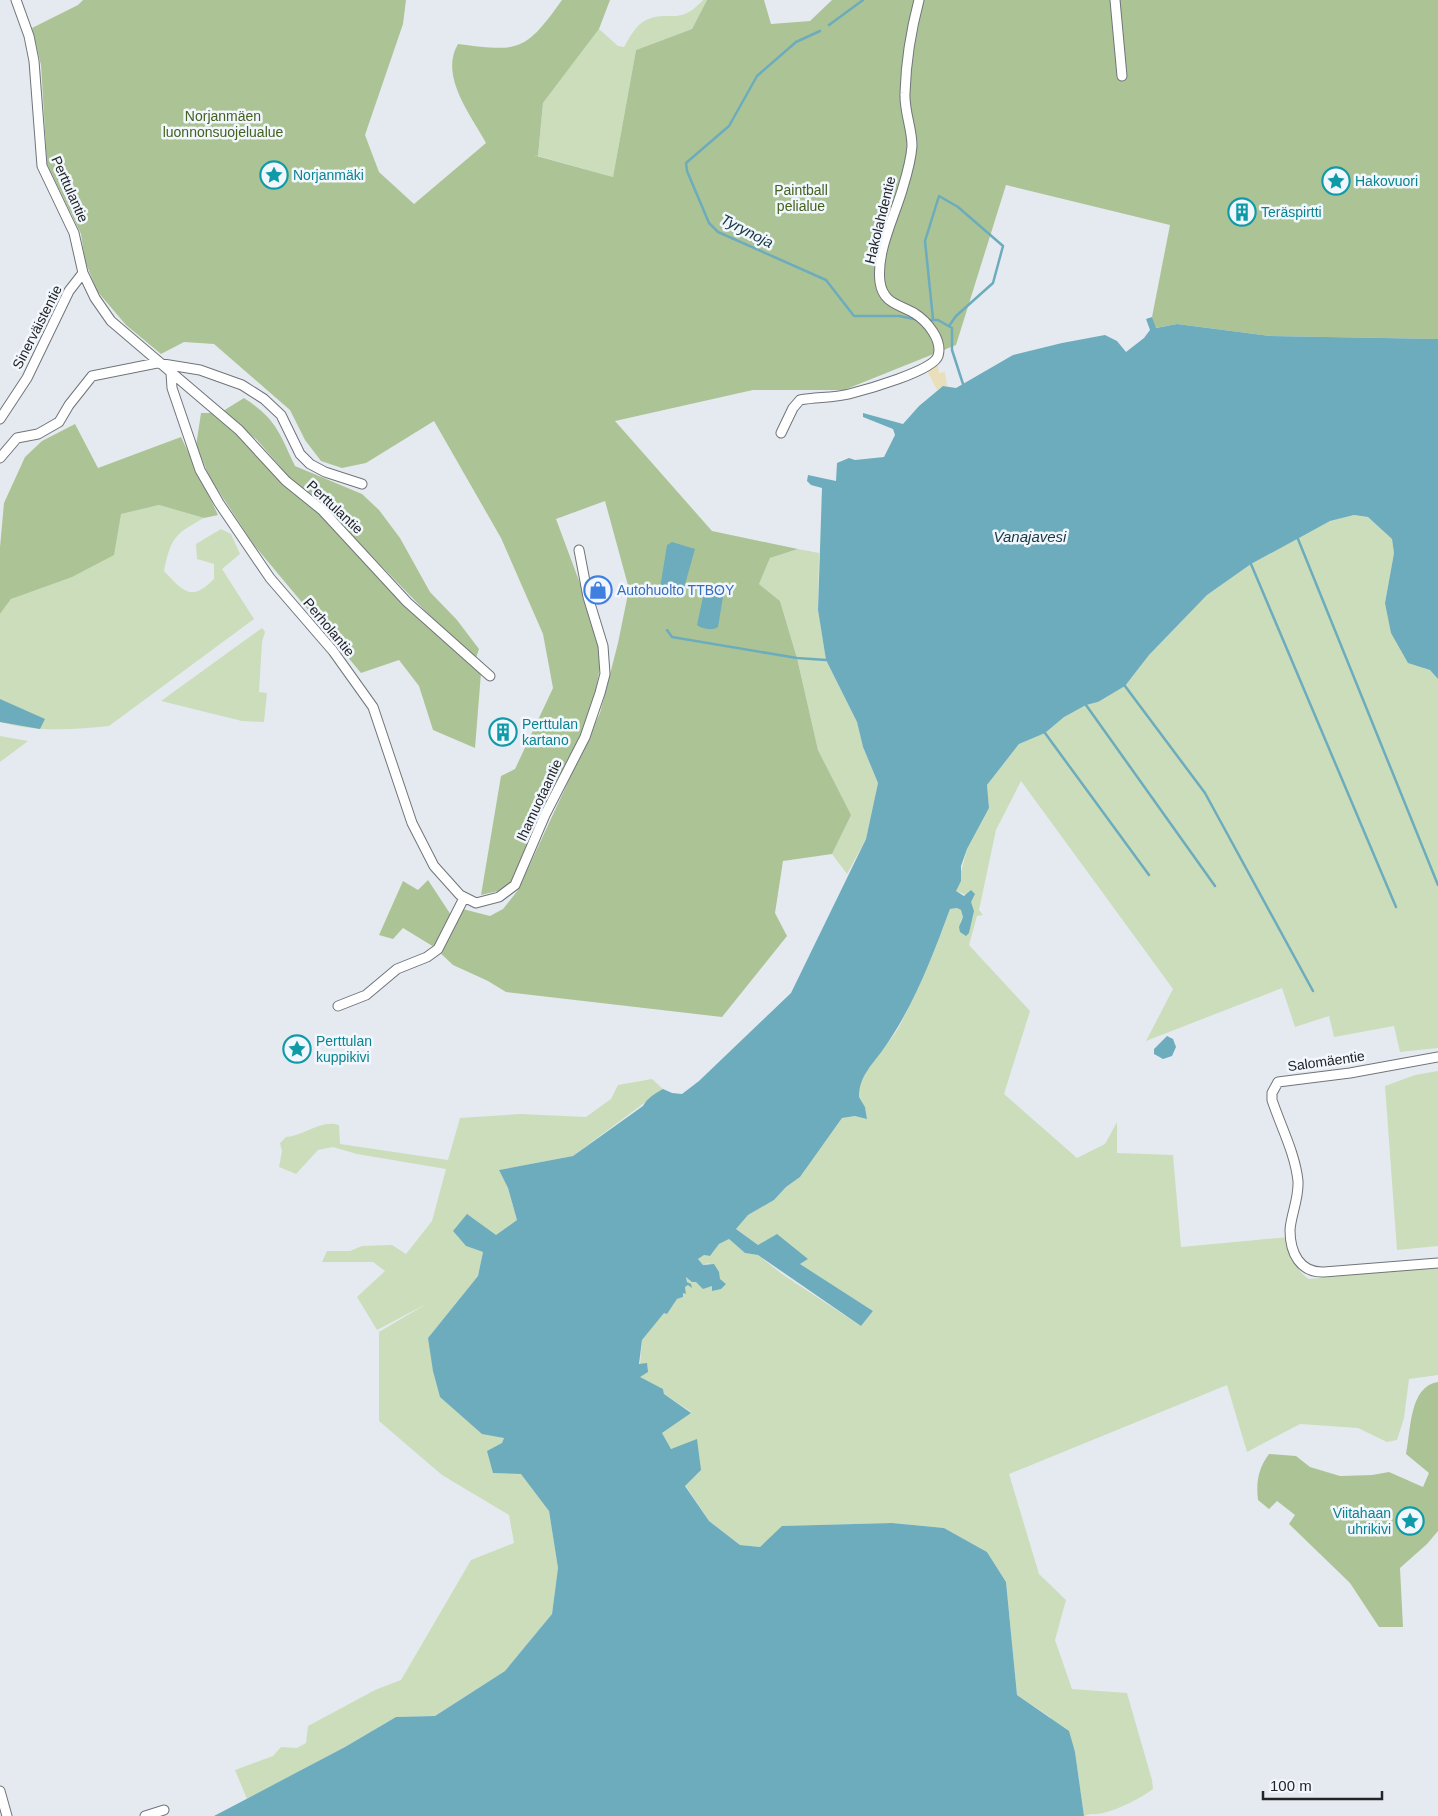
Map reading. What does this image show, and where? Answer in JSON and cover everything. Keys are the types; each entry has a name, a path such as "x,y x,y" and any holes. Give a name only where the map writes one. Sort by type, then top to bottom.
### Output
{"street":[{"name":"Perttulantie","path":"16,0 29,36 34,61 42,166 74,233 83,273 94,298 111,321 238,430 286,481 322,510 407,602 490,676"},
{"name":"Hakolahdentie","path":"781,433 793,408 800,400 847,394 890,381 926,368 935,362 938,356 939,347 933,332 914,313 891,302 885,296 880,279 886,243 904,185 912,146 905,95 908,48 919,0"},
{"path":"1115,0 1122,76"},
{"name":"Sinerväistentie","path":"0,419 27,378 69,291 83,273"},
{"name":"Perttulantie","path":"157,362 186,366 242,385 264,399 281,415 300,454 310,464 325,472 362,484"},
{"path":"0,458 17,438 38,434 59,422 69,405 92,376 157,362"},
{"name":"Perholantie","path":"171,373 172,388 203,476 270,578 333,651 373,707 412,823 434,866 464,898"},
{"name":"Ihamuotaantie","path":"464,898 476,903 487,901 507,892 515,885 523,871 545,816 585,737 600,693 605,674 603,646 588,597 579,550"},
{"path":"338,1006 366,995 397,969 427,957 438,949 464,898"},
{"name":"Salomäentie","path":"1438,1057 1350,1073 1278,1082 1272,1093 1272,1100 1291,1151 1298,1180 1298,1192 1290,1232 1295,1252 1304,1268 1310,1271 1324,1272 1438,1263"},
{"path":"0,1791 8,1816"},
{"path":"145,1816 164,1810"}],"green space":[{"path":"83,0 406,0 403,24 365,135 379,172 414,204 486,143 459,95 455,82 452,69 453,56 458,44 495,48 519,44 529,39 539,30 562,0 610,0 599,29 543,103 538,156 533,155 613,177 636,50 692,29 707,0 764,0 771,24 810,21 832,0 1438,0 1438,339 1270,336 1177,324 1155,328 1152,317 1170,225 1006,185 956,345 844,390 753,390 615,421 712,531 798,549 770,558 759,584 780,601 797,658 818,750 851,815 832,854 783,861 775,913 787,936 722,1017 506,992 488,981 453,965 434,947 403,928 393,939 379,935 403,881 418,890 428,880 451,915 455,907 490,916 503,909 518,890 600,713 618,643 629,589 605,501 556,519 597,629 601,662 596,689 584,731 530,837 519,871 509,884 498,891 481,895 501,776 515,769 553,688 543,634 501,538 434,421 366,463 342,468 321,461 305,440 290,410 214,344 184,342 161,354 126,325 97,291 85,261 81,234 47,164 41,65 32,28 78,5"},
{"path":"703,0 707,0 692,29 636,50 613,177 538,156 543,103 599,29 618,46 624,47 642,22 654,17 687,13"},
{"path":"244,398 263,413 276,427 295,466 362,494 379,510 400,538 430,592 457,620 479,649 476,658 430,616 325,508 291,479 257,440 223,411"},
{"path":"201,413 211,413 239,437 288,489 319,513 395,596 429,624 481,673 475,748 433,730 419,686 399,660 361,673 254,545 210,478 196,446"},
{"path":"75,424 98,468 181,437 218,515 204,518 159,505 121,514 114,555 72,577 11,599 0,614 0,547 4,503 25,457 42,441"},
{"path":"159,505 204,518 180,533 176,538 169,551 164,571 188,592 199,590 214,579 214,564 197,559 196,544 221,529 231,534 240,554 222,569 254,619 109,726 41,729 0,722 0,614 11,599 32,590 120,514"},
{"path":"1354,515 1368,517 1392,539 1394,553 1385,603 1423,668 1430,670 1438,679 1438,1048 1400,1052 1394,1026 1334,1037 1329,1016 1295,1027 1282,988 1146,1041 1173,989 1021,781 996,830 979,910 983,915 977,916 969,945 1030,1011 1004,1094 1077,1158 1105,1144 1117,1122 1117,1153 1173,1155 1181,1247 1289,1237 1296,1266 1309,1279 1438,1267 1438,1375 1409,1379 1404,1418 1397,1440 1387,1442 1358,1428 1300,1424 1247,1452 1227,1385 1009,1474 1039,1574 1066,1600 1055,1640 1072,1689 1127,1693 1152,1780 1153,1789 1132,1802 1114,1810 1084,1816 1075,1752 1050,1717 1017,1695 1006,1582 987,1552 944,1528 892,1523 783,1526 760,1547 740,1545 709,1521 685,1485 696,1440 671,1449 662,1433 691,1412 664,1394 663,1389 639,1377 642,1340 664,1312 667,1314 677,1299 683,1297 683,1293 686,1294 685,1287 688,1285 686,1277 712,1286 712,1291 726,1284 719,1279 709,1263 703,1265 698,1259 704,1255 710,1256 719,1244 729,1239 745,1253 758,1255 782,1274 861,1326 873,1311 800,1264 808,1259 758,1245 736,1229 748,1215 774,1200 786,1187 800,1177 842,1118 855,1116 867,1118 865,1107 859,1097 860,1086 869,1068 900,1025 927,968 950,909 957,908 961,910 963,917 960,922 969,933 970,925 966,895 956,891 967,849 989,808 987,785 1019,744 1045,733 1063,717 1086,705 1098,702 1125,686 1149,655 1207,595 1251,564 1306,533 1330,521"},
{"path":"798,549 819,553 818,610 826,660 857,722 863,747 878,783 866,839 847,874 832,854 850,815 818,750 797,658 780,601 759,584 770,558"},
{"path":"262,628 265,632 262,642 259,692 267,693 264,722 242,721 161,701"},
{"path":"0,736 28,741 0,762"},
{"path":"1438,1071 1438,1246 1397,1250 1385,1086 1415,1075"},
{"path":"652,1079 663,1089 573,1156 499,1170 508,1188 517,1220 496,1235 453,1231 466,1246 483,1252 478,1276 428,1338 504,1438 502,1443 549,1511 558,1568 552,1614 505,1671 435,1716 396,1717 345,1747 247,1799 235,1770 273,1756 281,1747 297,1748 306,1743 308,1726 375,1690 401,1680 471,1560 514,1543 509,1515 442,1475 379,1421 379,1332 428,1303 377,1330 357,1297 385,1271 373,1262 322,1262 327,1251 350,1251 362,1246 392,1245 406,1254 432,1221 446,1169 357,1154 333,1147 318,1150 296,1174 279,1167 282,1151 280,1143 286,1137 326,1124 332,1124 339,1125 340,1144 448,1160 460,1118 521,1114 586,1117 611,1099 618,1085"},
{"path":"1438,1382 1438,1531 1427,1544 1400,1568 1403,1627 1379,1627 1350,1583 1289,1524 1295,1515 1277,1501 1269,1509 1258,1500 1257,1487 1259,1476 1262,1465 1269,1454 1296,1456 1310,1467 1340,1476 1372,1475 1389,1472 1423,1487 1429,1473 1406,1454 1416,1400 1429,1385"}],"sand":[{"path":"938,365 939,373 945,372 947,386 937,390 927,371"}],"water":[{"name":"Vanajavesi","path":"1152,317 1156,328 1177,324 1270,336 1438,339 1438,679 1430,670 1408,663 1391,633 1385,603 1394,553 1392,539 1368,517 1354,515 1330,521 1251,564 1207,595 1149,655 1125,686 1098,702 1086,705 1064,717 1045,733 1019,744 987,785 989,808 967,849 961,866 961,881 956,891 964,896 971,890 975,894 971,902 974,911 969,933 966,936 960,932 959,927 963,917 961,910 957,908 950,909 929,964 903,1018 866,1072 861,1083 859,1097 865,1107 867,1119 855,1116 842,1118 800,1177 786,1187 774,1200 748,1215 736,1229 758,1245 777,1234 808,1259 800,1264 873,1311 861,1326 758,1255 745,1253 729,1239 719,1244 710,1256 704,1255 698,1259 703,1265 714,1264 719,1272 720,1279 726,1284 721,1289 712,1291 712,1286 703,1289 696,1282 692,1282 686,1277 687,1282 691,1284 692,1288 688,1285 685,1287 686,1294 683,1293 683,1297 677,1299 667,1314 664,1313 642,1340 639,1364 647,1363 648,1372 640,1377 663,1389 664,1394 691,1413 662,1433 671,1449 697,1439 701,1470 685,1486 709,1521 740,1545 760,1547 782,1526 892,1523 944,1528 987,1552 1006,1582 1017,1695 1069,1731 1075,1752 1084,1816 214,1816 345,1747 396,1717 435,1716 505,1671 552,1614 558,1568 549,1511 521,1474 493,1473 487,1451 502,1443 504,1438 482,1434 440,1397 433,1371 428,1338 478,1276 483,1252 466,1246 453,1231 467,1214 496,1235 517,1220 508,1188 499,1170 573,1156 643,1106 657,1092 663,1089 672,1093 682,1094 699,1081 791,993 866,839 878,783 863,747 857,722 826,660 818,610 822,488 811,485 807,481 808,475 836,481 837,463 849,458 855,460 884,457 895,435 893,429 863,417 863,413 903,424 919,406 943,386 956,388 1013,355 1062,343 1105,335 1117,341 1126,352 1144,338 1150,330 1146,319"},
{"path":"672,542 695,549 684,588 677,594 660,588 667,545"},
{"path":"725,585 718,627 710,629 697,625 704,592"},
{"path":"0,699 45,719 40,729 0,722"},
{"path":"1167,1036 1173,1039 1176,1047 1172,1056 1163,1059 1154,1054 1154,1049"}],"waterway":[{"name":"Tyrynoja","path":"829,25 863,0"},
{"name":"Tyrynoja","path":"820,31 796,42 757,76 729,126 686,163 687,171 709,223 718,232 826,280 854,316 899,316 919,320"},
{"path":"933,319 925,241 939,196 958,207 1003,246 993,283 956,316 949,326"},
{"name":"Tyrynoja","path":"927,320 938,320 952,328 952,350 963,384"},
{"path":"1298,539 1438,885"},
{"path":"1251,564 1396,907"},
{"path":"667,630 672,637 797,658 826,660"},
{"path":"1125,686 1205,793 1313,991"},
{"path":"1086,705 1215,886"},
{"path":"1045,733 1149,875"}],"place":[{"name":"Norjanmäki","path":"274,175"},
{"name":"Hakovuori","path":"1336,181"},
{"name":"Teräspirtti","path":"1242,212"},
{"name":"Autohuolto TTBOY","path":"598,590"},
{"name":"Perttulan kartano","path":"503,732"},
{"name":"Perttulan kuppikivi","path":"297,1049"},
{"name":"Viitahaan uhrikivi","path":"1410,1521"}],"park label":[{"name":"Norjanmäen luonnonsuojelualue","path":"223,124"},
{"name":"Paintball pelialue","path":"801,198"}]}
